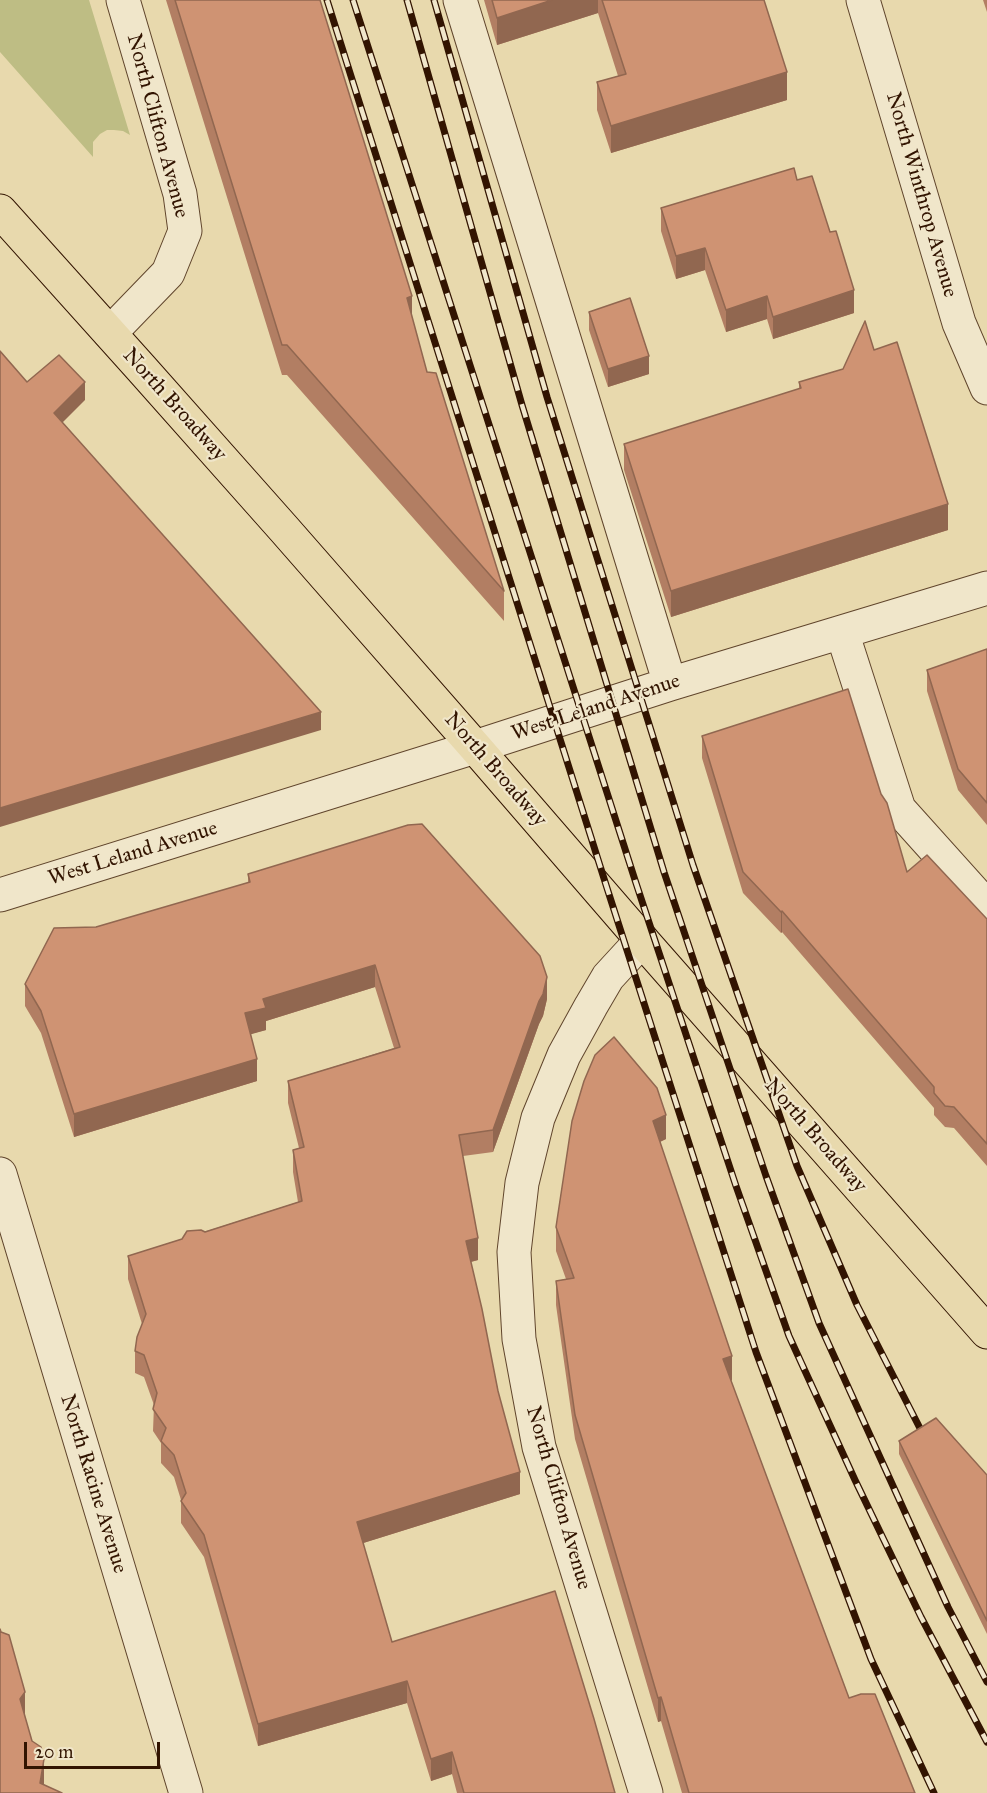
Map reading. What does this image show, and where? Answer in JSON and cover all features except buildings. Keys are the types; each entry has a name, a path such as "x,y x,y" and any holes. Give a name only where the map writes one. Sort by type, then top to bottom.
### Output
{"main road":[{"name":"North Broadway","path":"0,211 475,747 987,1332"}],"street":[{"name":"North Clifton Avenue","path":"110,333 168,273 185,231 180,194 123,0"},
{"path":"460,0 670,684"},
{"name":"North Winthrop Avenue","path":"863,0 959,323 987,388"},
{"name":"West Leland Avenue","path":"0,895 670,684 987,588"},
{"path":"842,632 899,809 987,907"},
{"name":"North Clifton Avenue","path":"642,940 608,978 564,1055 542,1108 522,1183 514,1252 519,1339 539,1447 646,1793"},
{"name":"North Racine Avenue","path":"0,1174 186,1793"}],"shaded area":[{"path":"0,0 89,0 130,135 114,130 107,130 100,134 93,142 93,157 0,52"}],"railway":[{"path":"327,0 756,1352 871,1659 934,1793"},
{"path":"353,0 635,880 736,1186 789,1336 921,1617 987,1742"},
{"path":"407,0 522,405 664,872 766,1176 819,1323 948,1607 987,1682"},
{"path":"434,0 547,397 693,865 797,1166 857,1305 927,1442"}]}
